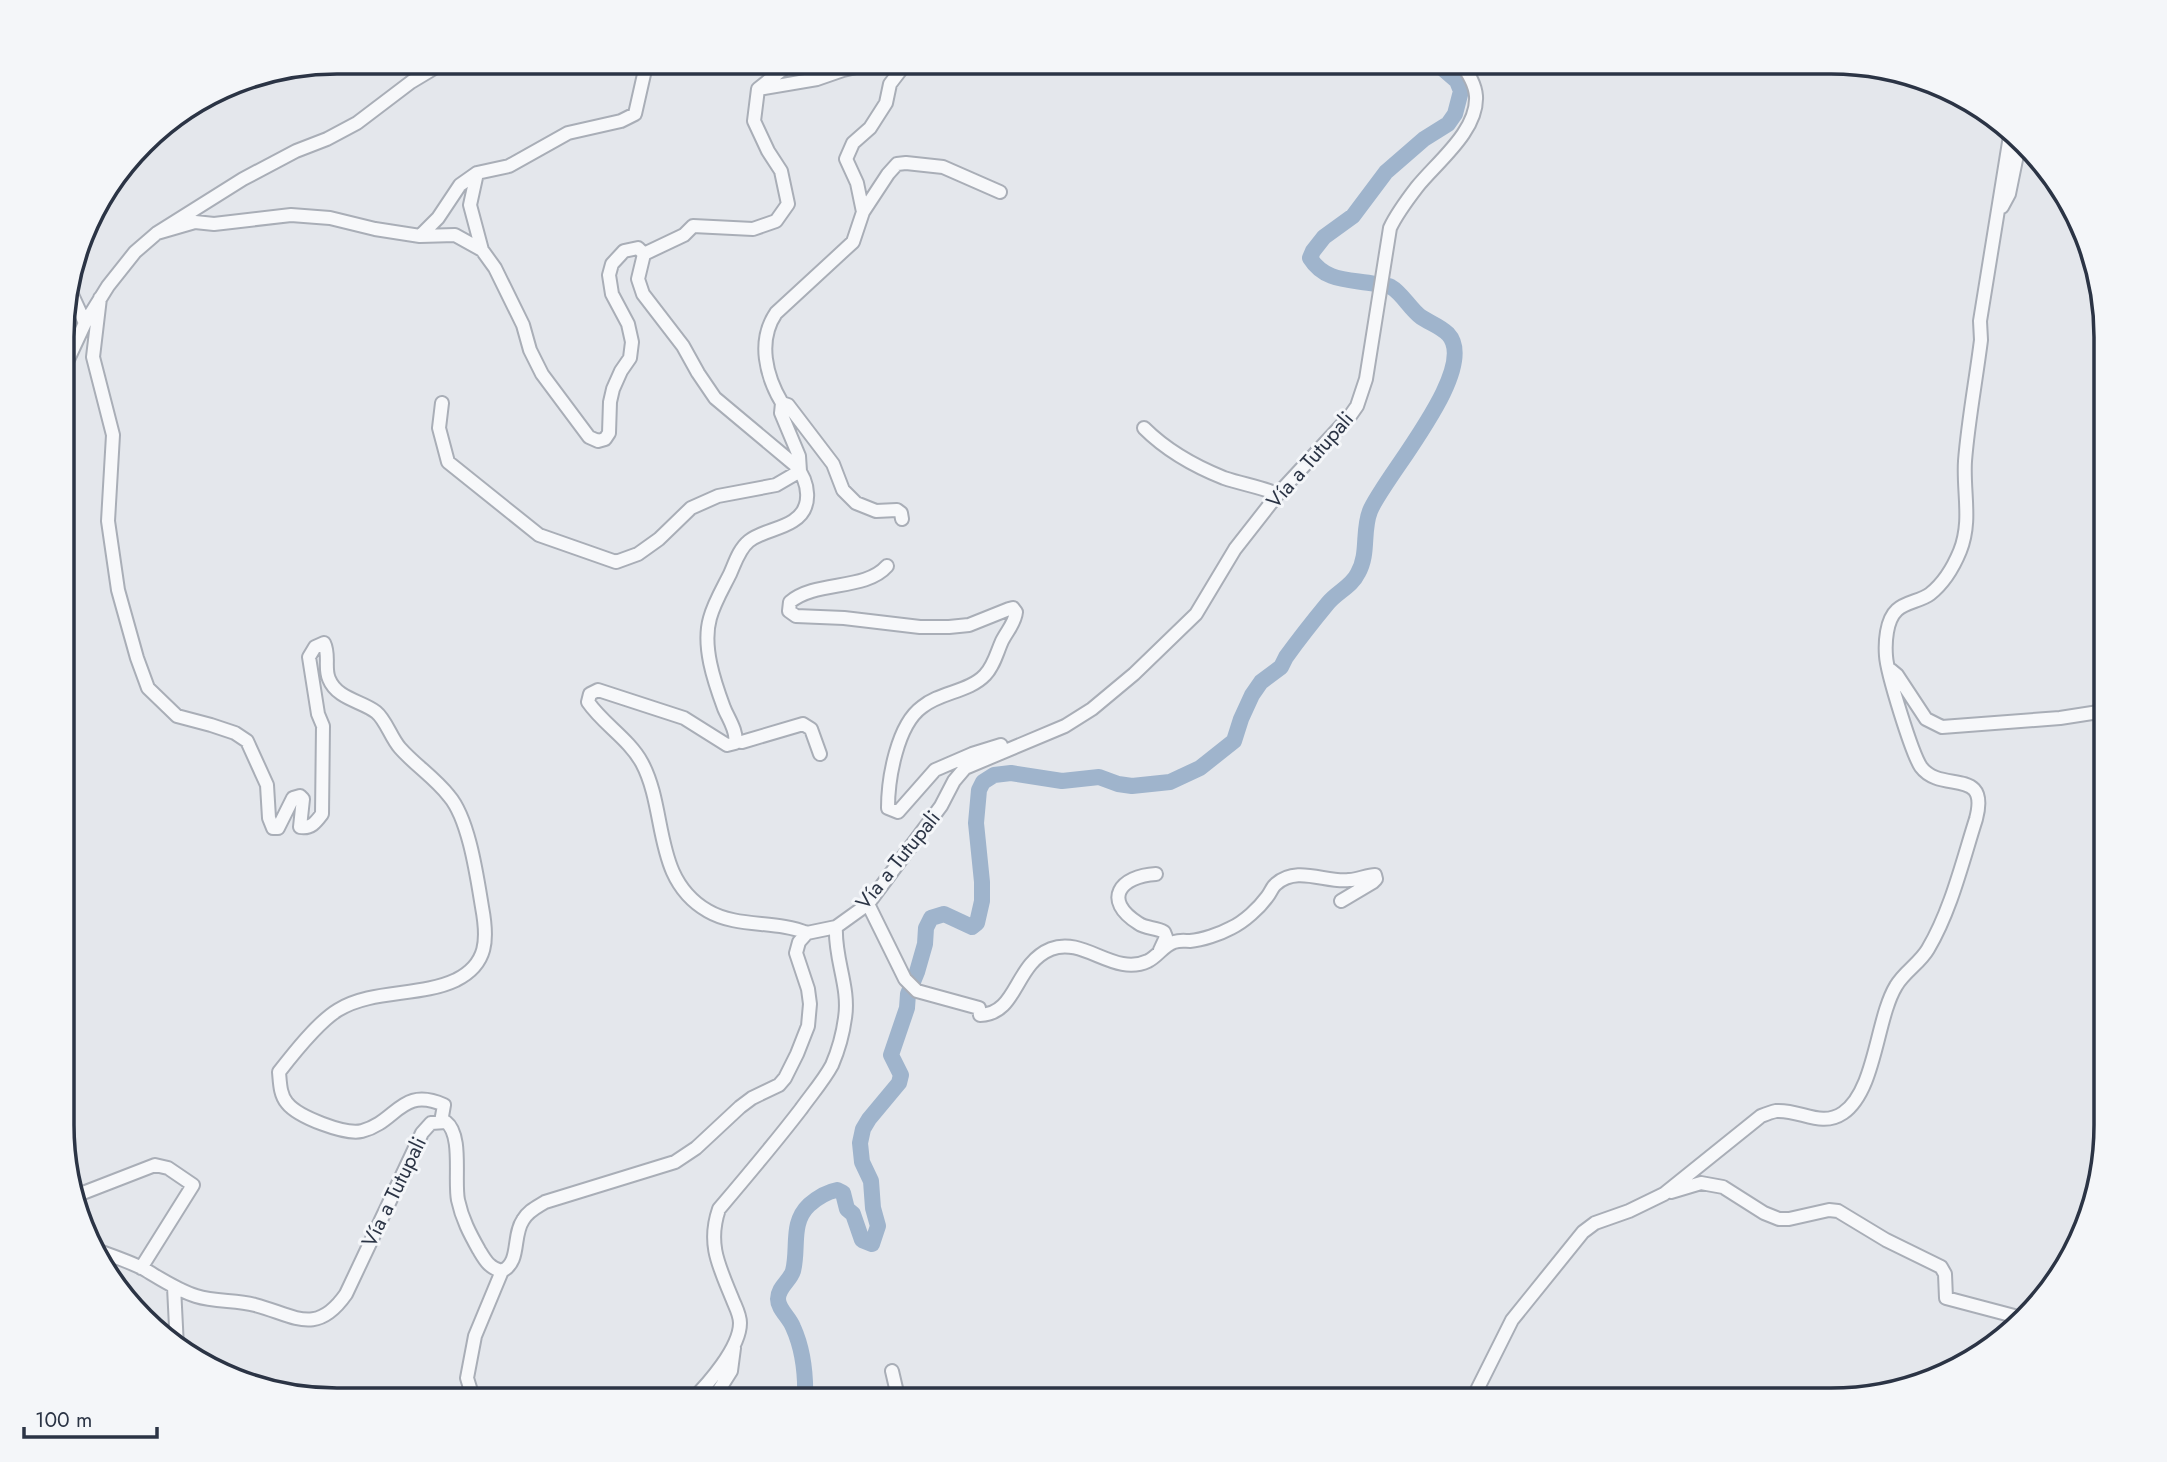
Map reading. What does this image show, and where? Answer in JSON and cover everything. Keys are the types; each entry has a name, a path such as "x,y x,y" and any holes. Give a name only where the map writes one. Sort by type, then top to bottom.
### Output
{"street":[{"path":"74,347 100,298 125,263 157,233 243,178 356,123 424,74"},
{"path":"420,236 438,218 460,186 477,173 509,166 568,133 621,121 635,114 643,74"},
{"path":"644,254 684,235 693,226 752,229 776,221 788,204 781,171 754,121 758,89 777,74"},
{"path":"758,89 831,74"},
{"path":"863,212 857,183 846,159 853,143 870,128 886,103 890,85 898,74"},
{"name":"Vía a Tutupali","path":"807,933 836,928 868,904 942,806 954,781 965,768 1065,726 1092,709 1182,629 1196,614 1235,549 1278,494 1350,416 1357,406 1366,379 1390,228 1418,186 1463,132 1475,113 1474,85 1468,74"},
{"path":"1664,1194 1761,1116 1776,1111 1811,1119 1826,1119 1841,1115 1852,1106 1874,1058 1887,1007 1897,985 1926,954 1941,927 1976,819 1978,795 1973,788 1940,780 1922,769 1887,668 1885,646 1890,620 1897,610 1929,596 1946,579 1964,538 1968,520 1965,463 1974,403 1984,288 2009,144"},
{"path":"1996,217 2009,194 2017,152"},
{"path":"800,471 799,456 781,413 782,403 768,369 764,337 776,313 853,242 863,212 897,164 943,167 1000,191"},
{"path":"477,173 470,205 482,250 495,268 518,314 530,350 542,374 589,437 598,441 606,439 610,433 613,388 632,350 628,324 612,294 612,264 624,251 631,248 638,248 644,254"},
{"path":"157,233 195,222 214,223 291,215 330,218 420,236 455,235 482,250"},
{"path":"644,254 638,279 643,294 683,346 707,388 715,398 800,471 805,478 808,492 801,513 794,521 759,535 747,543 713,607 707,637 712,664 736,741"},
{"path":"100,298 93,357 113,435 108,522 118,590 148,688 177,716 211,724 235,733 247,741 267,785 269,818 273,828 278,828 293,798 300,796 303,799 300,827 306,828 314,824 322,814 323,726 318,714 309,657 316,647 324,643 328,650 329,679 338,691 376,713 393,740 450,796 458,808 473,859 484,919 483,955 472,969 455,981 361,1001 337,1010 279,1072 280,1088 287,1104 317,1124 360,1132 387,1118 414,1099 432,1100 444,1105 441,1122"},
{"path":"76,303 85,323"},
{"path":"442,403 439,428 448,462 539,535 616,562 638,554 659,539 691,508 718,496 776,485 800,471"},
{"path":"782,403 788,405 833,464 843,490 856,503 869,510 897,510 902,519"},
{"path":"1144,428 1158,442 1190,463 1278,494"},
{"path":"887,566 881,573 853,582 818,588 796,597 790,602 789,611 796,616 948,628 969,625 1013,608 1016,612 1015,619 985,676 922,707 909,722 892,771 888,808 898,811 935,770 972,754 1021,741 1029,742"},
{"path":"1887,668 1897,675 1926,719 1942,727 2094,713"},
{"path":"470,1388 467,1378 475,1336 502,1271 513,1261 520,1224 533,1209 545,1202 675,1162 696,1148 740,1107 752,1098 771,1090 785,1078 808,1026 808,989 796,953 799,942 807,933 790,926 725,918 710,913 691,898 674,875 664,853 655,801 641,761 593,709 588,702 589,696 598,690 684,718 727,745 736,741"},
{"path":"736,741 743,742 803,724 811,729 820,754"},
{"path":"1156,874 1146,874 1128,883 1116,898 1119,905 1140,925 1164,932 1166,937 1158,953"},
{"path":"868,904 912,987 979,1008 980,1015 986,1015 1005,1006 1027,966 1056,947 1066,945 1107,961 1123,964 1149,960 1173,942 1202,938 1230,929 1251,913 1275,885 1284,879 1294,876 1319,876 1349,881 1375,875 1373,882 1342,901"},
{"path":"720,1388 731,1371 740,1323 713,1245 715,1223 719,1209 777,1140 831,1066 845,1018 846,1001 834,946 836,928"},
{"name":"Vía a Tutupali","path":"108,1255 141,1268 198,1297 254,1305 297,1321 321,1317 339,1304 346,1294 425,1128 431,1123 441,1122 449,1124 455,1136 456,1189 463,1221 488,1264 502,1271"},
{"path":"82,1193 155,1165 168,1168 193,1185 141,1268"},
{"path":"1478,1388 1511,1320 1583,1232 1595,1223 1629,1211 1664,1194 1702,1183 1723,1187 1764,1213 1779,1219 1829,1210 1838,1211 1886,1240 1941,1267 1945,1274 1946,1298 2012,1315"},
{"path":"174,1287 176,1334"},
{"path":"702,1388 718,1370 734,1344"},
{"path":"892,1371 896,1388"}],"waterway":[{"path":"805,1388 799,1344 778,1299 793,1271 799,1220 812,1202 837,1190 843,1193 847,1209 853,1214 862,1240 872,1244 878,1226 873,1208 871,1181 862,1162 860,1143 863,1129 899,1083 901,1075 891,1055 907,1008 908,994 917,972 925,944 926,928 931,918 944,914 972,927 977,923 982,901 982,882 976,823 979,790 983,782 994,775 1011,773 1062,781 1099,777 1132,786 1170,782 1200,768 1234,741 1241,719 1261,682 1281,667 1328,603 1355,578 1361,566 1370,511 1441,397 1452,372 1455,350 1448,334 1421,317 1391,287 1330,275 1316,266 1310,258 1324,237 1353,216 1386,172 1424,139 1448,124 1455,114 1461,91 1457,81 1449,74"}]}
